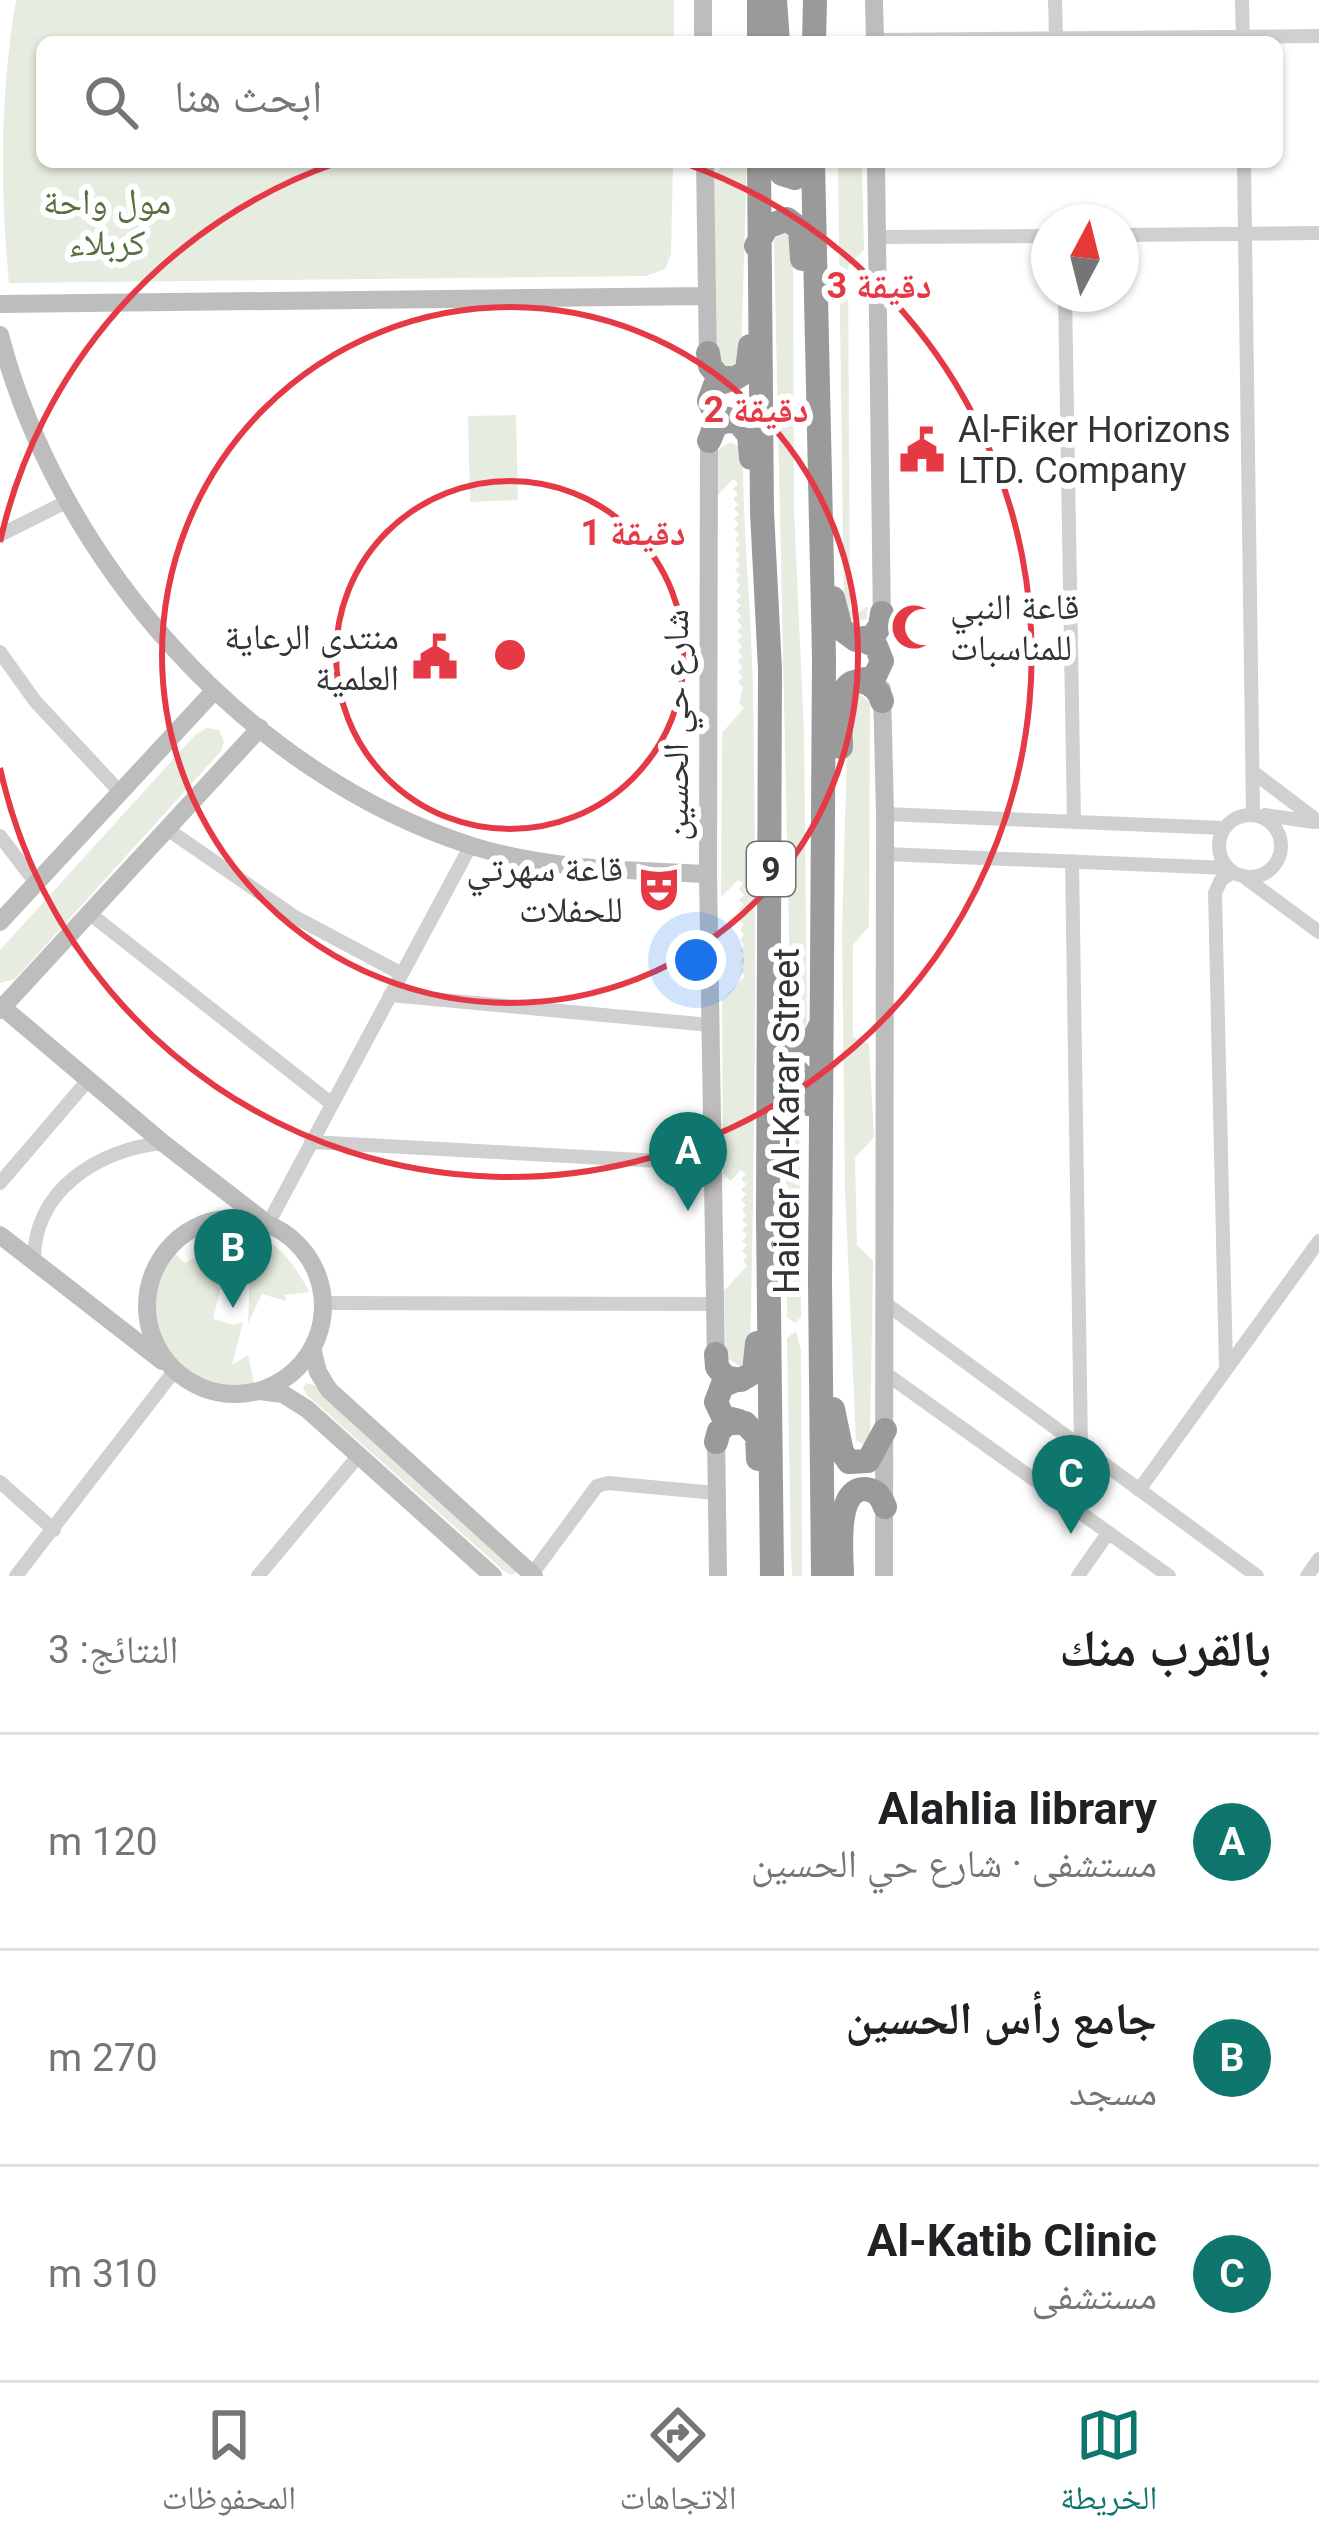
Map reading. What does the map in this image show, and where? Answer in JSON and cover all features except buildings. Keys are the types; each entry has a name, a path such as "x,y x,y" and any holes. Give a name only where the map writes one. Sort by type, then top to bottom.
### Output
{"highway":[{"path":"759,0 759,36"},
{"path":"775,0 778,36"},
{"path":"814,36 815,0"},
{"name":"Haider Al-Karar Street","path":"759,168 762,512 770,669 772,1576"},
{"path":"780,168 782,174 795,178 808,168"},
{"name":"Haider Al-Karar Street","path":"812,168 823,554 823,1576"},
{"path":"762,512 752,484 749,435 743,425 716,416 709,401 715,386 743,375 748,366 749,271 759,240 780,219 792,220 800,229 806,338 819,416"},
{"path":"708,353 712,370 729,380"},
{"path":"709,441 716,425 732,421"},
{"path":"823,554 839,625 847,635 876,646 882,662 874,676 848,686 841,698 840,789 836,820 825,849"},
{"path":"862,640 878,631 881,614"},
{"path":"859,681 875,686 882,701"},
{"path":"771,843 784,886 789,1038 799,1046 811,1044 821,1022"},
{"path":"769,1106 780,1073 790,1069 805,1077 808,1207 820,1280"},
{"path":"768,1218 760,1252 756,1367 750,1376 722,1386 716,1402 723,1417 750,1426 757,1436 761,1485 770,1518"},
{"path":"716,1354 720,1371 736,1380"},
{"path":"821,1378 846,1459 873,1475"},
{"path":"716,1442 723,1426 740,1421"},
{"path":"885,1430 873,1475 885,1508"},
{"path":"842,1576 843,1510 852,1493 873,1475"}],"street":[{"path":"703,0 704,36"},
{"path":"874,0 874,36"},
{"path":"1055,0 1056,36"},
{"path":"1242,0 1243,36"},
{"path":"1283,37 1319,35"},
{"name":"شارع حي الحسين","path":"705,168 718,1576"},
{"path":"876,168 886,814 885,1430"},
{"path":"1244,168 1255,815"},
{"path":"1139,235 1319,233"},
{"path":"878,237 1031,236"},
{"path":"0,304 707,296"},
{"path":"1065,312 1074,822"},
{"path":"0,335 31,435 66,502 126,593 214,690 260,728 375,804 471,845 548,863 708,874"},
{"path":"0,535 66,502"},
{"path":"0,652 35,701 121,793"},
{"path":"0,922 214,690"},
{"path":"254,1392 288,1376 312,1348 321,1327 319,1278 308,1255 1,1007 260,728"},
{"path":"1252,772 1319,822"},
{"path":"886,814 1224,828"},
{"path":"885,854 1072,861 1233,871 1256,877 1278,860 1279,832 1255,815"},
{"path":"1319,822 1237,817 1224,828 1220,853 1233,871 1319,932"},
{"path":"167,829 295,917 402,974"},
{"path":"0,836 36,883"},
{"path":"268,1224 471,845"},
{"path":"1072,861 1081,1447"},
{"path":"1226,1369 1215,893 1233,871"},
{"path":"89,913 332,1104"},
{"path":"390,994 710,1025"},
{"path":"0,1183 89,1079"},
{"path":"311,1142 714,1164"},
{"path":"34,1263 44,1215 82,1169 123,1149 164,1143"},
{"path":"175,1370 149,1329 146,1305 160,1258 186,1233 219,1219 268,1224"},
{"path":"0,1235 175,1370 212,1391 283,1394 295,1400 493,1576"},
{"path":"1139,1490 1319,1241"},
{"path":"323,1303 714,1304"},
{"path":"884,1303 1257,1576"},
{"path":"312,1348 317,1372 329,1390 532,1575 597,1486 608,1483 715,1493"},
{"path":"16,1576 175,1370"},
{"path":"885,1373 1169,1576"},
{"path":"258,1576 360,1454"},
{"path":"0,1482 53,1530"},
{"path":"884,1576 885,1508"},
{"path":"1078,1576 1108,1533"},
{"path":"1307,1576 1319,1559"}],"green space":[{"name":"مول واحة كربلاء","path":"16,0 674,0 674,36 36,36 36,168 673,168 671,254 665,269 646,276 9,283 3,141"},
{"path":"721,168 747,168 741,357 732,368 717,363 714,176"},
{"path":"838,168 862,168 864,250 848,266 850,610 857,613 868,606 866,620 844,619"},
{"path":"785,232 793,238 794,510 804,733 807,1021 799,1036 791,1025 774,239"},
{"path":"516,415 518,500 470,502 468,416"},
{"path":"730,442 739,447 743,458 754,777 750,1352 739,1366 726,1357 724,1291 747,1266 742,1251 747,1245 742,1241 747,1235 742,1230 747,1225 742,1220 746,1205 741,1200 746,1184 741,1179 746,1174 741,1170 731,1181 723,1174 722,1000 745,976 740,971 745,966 740,961 745,955 740,951 744,924 739,920 744,915 739,910 744,904 739,900 744,895 739,889 743,883 738,880 721,897 722,733 744,708 739,703 743,687 738,682 743,677 738,672 743,667 738,662 742,646 737,641 742,626 736,611 741,596 736,591 740,575 735,570 740,555 735,550 740,544 735,540 739,534 734,529 739,524 734,519 739,514 733,499 738,483 733,479 716,497 718,450"},
{"path":"860,694 870,703 869,926 853,945 853,1037 869,1044 874,1137 855,1158 857,1245 873,1261 870,1441 866,1445 856,1441 845,1189 842,932 848,711"},
{"path":"207,728 219,730 224,742 221,751 15,979 0,983 0,950 196,734"},
{"path":"793,1087 799,1093 801,1317 795,1323 787,1317 786,1098"},
{"path":"218,1229 262,1237 284,1254 309,1292 285,1295 286,1301 262,1294 248,1323 250,1270 244,1265 235,1278 222,1283 213,1319 234,1325 243,1322 232,1365 248,1355 254,1383 225,1387 199,1380 177,1366 160,1346 149,1297 155,1273 172,1251 185,1263 213,1247 208,1234"},
{"path":"796,1331 801,1350 802,1576 792,1576 791,1555 787,1338"},
{"path":"306,1383 314,1385 516,1565 517,1572 511,1575 503,1570 306,1394"}],"place":[{"name":"Al-Fiker Horizons LTD. Company","path":"922,450"},
{"name":"قاعة النبي للمناسبات","path":"914,627"},
{"name":"منتدى الرعاية العلمية","path":"435,657"},
{"name":"قاعة سهرتي للحفلات","path":"659,889"},
{"name":"Alahlia library","path":"688,1211"},
{"name":"جامع رأس الحسين","path":"233,1308"},
{"name":"Al-Katib Clinic","path":"1071,1534"}]}
